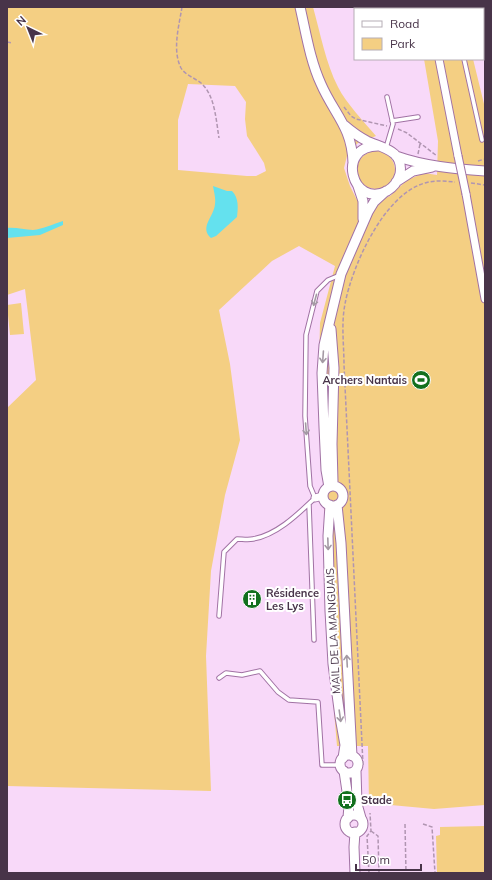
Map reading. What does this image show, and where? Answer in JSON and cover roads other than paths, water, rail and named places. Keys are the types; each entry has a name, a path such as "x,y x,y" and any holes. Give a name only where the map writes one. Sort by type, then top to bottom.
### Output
{"street":[{"path":"300,7 317,75 331,105 344,125 352,145 352,175 358,186 363,201 363,221"},
{"path":"439,60 485,299"},
{"path":"344,125 362,138 382,147 396,156 411,161 441,162 485,171"},
{"path":"353,163 357,155 369,146 382,147"},
{"path":"396,156 400,172 396,183"},
{"path":"331,487 326,470 322,372 324,345 341,274 359,234 363,221 374,202 413,171 441,162"},
{"path":"358,186 364,191 371,193 386,192"},
{"path":"331,487 339,488 342,494 342,500 333,505 325,502 319,497 331,487"},
{"name":"MAIL DE LA MAINGUAIS","path":"345,762 341,543 338,508 333,505 328,536 333,664 344,745 345,762 349,805 348,818"},
{"path":"359,771 350,773 345,762 356,758 358,762 359,771 357,804 363,822 360,830 355,832 346,828 348,818 356,815 361,818"},
{"path":"355,832 355,873"}],"lane":[{"path":"464,60 482,140"},
{"path":"382,147 392,127 387,97"},
{"path":"392,121 418,117"},
{"path":"219,616 224,552 237,539 253,539 275,531 319,497 310,486 305,416 306,335 317,291 328,280 341,274"},
{"path":"308,505 314,640"},
{"path":"219,678 226,673 242,675 260,671 278,692 289,700 318,702 322,765 345,762"}],"water":[{"path":"213,186 227,191 232,191 238,203 238,210 237,217 216,236 211,238 206,230 215,204"},
{"path":"63,221 63,225 40,235 7,238 7,228 33,230 44,228"}],"place":[{"name":"Archers Nantais","path":"421,380"},
{"name":"Résidence Les Lys","path":"252,599"},
{"name":"Stade","path":"347,800"}]}
